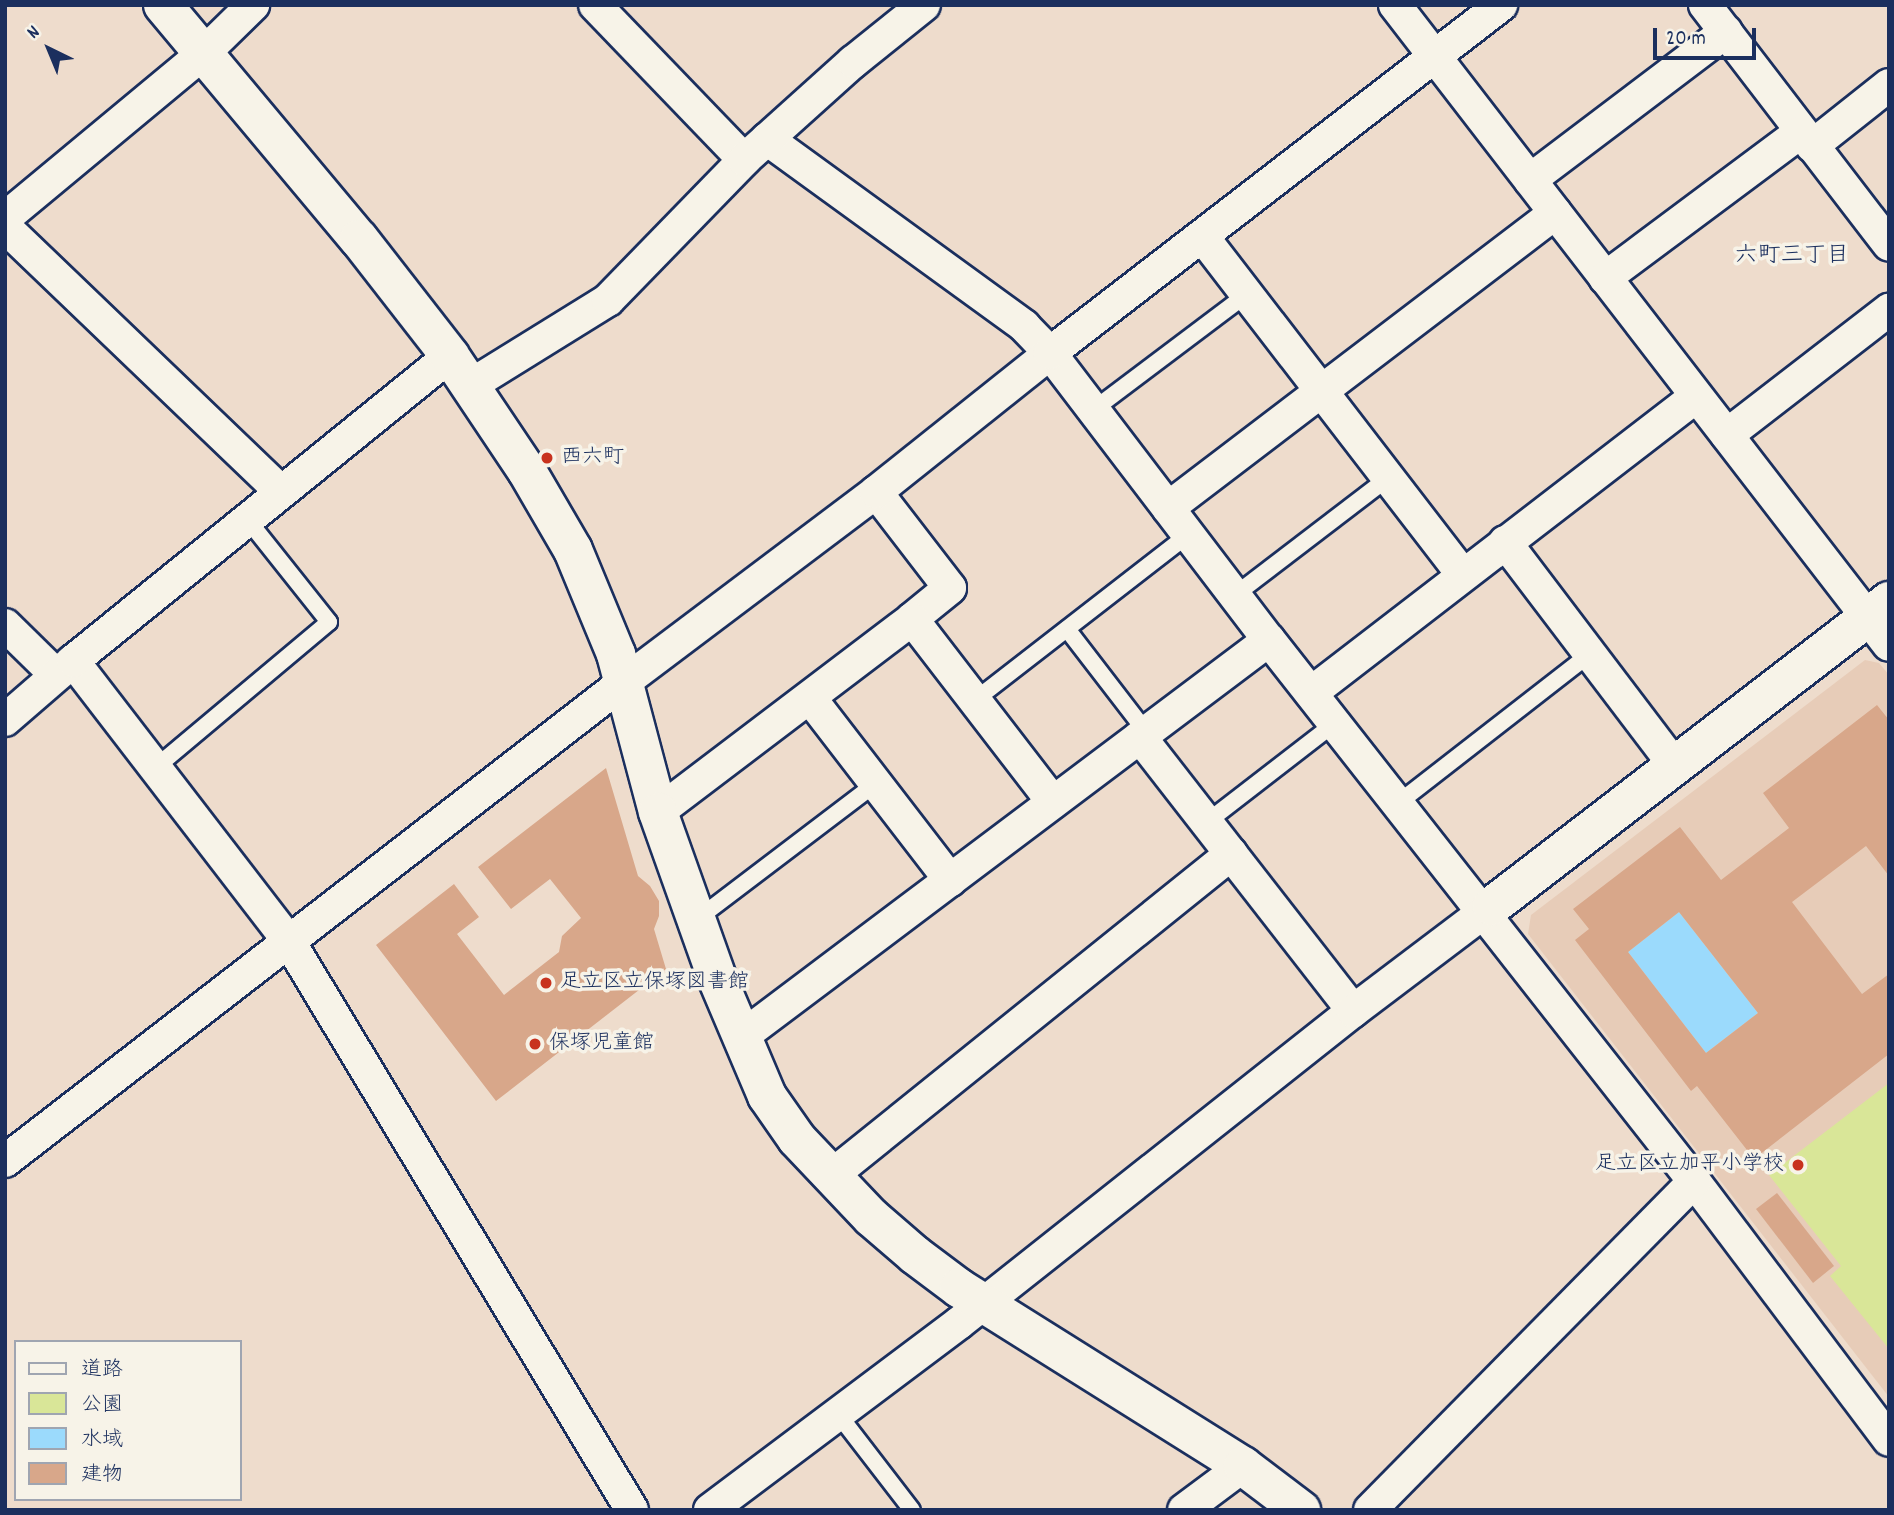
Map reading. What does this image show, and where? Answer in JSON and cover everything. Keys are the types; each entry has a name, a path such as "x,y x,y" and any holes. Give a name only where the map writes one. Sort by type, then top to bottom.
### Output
{"street":[{"path":"163,5 461,371 573,550 597,603 624,682 658,812 740,1038 767,1096 797,1139 831,1176 915,1255 984,1304 1243,1466 1301,1510"},
{"path":"5,218 204,53 253,5"},
{"path":"595,5 744,160"},
{"path":"5,720 64,668 281,491 461,371 608,300 744,160 853,62 924,5"},
{"path":"710,1510 984,1304 1486,909 1676,767 1882,621 1696,396 1395,5"},
{"path":"5,1161 624,682 876,492 1501,5"},
{"path":"1705,5 1889,245"},
{"path":"1530,180 1726,32"},
{"path":"1605,278 1889,85"},
{"path":"767,139 1024,326 1051,353 1168,509 1397,804 1486,909 1889,1440"},
{"path":"1168,509 1555,213"},
{"path":"5,227 281,491"},
{"path":"1202,236 1462,574"},
{"path":"1727,435 1889,310"},
{"path":"1311,693 1696,396"},
{"path":"658,812 950,588 876,492"},
{"path":"1505,542 1676,767"},
{"path":"912,619 1054,802"},
{"path":"5,625 64,668 155,768 290,943 632,1510"},
{"path":"740,1038 1269,640"},
{"path":"810,698 950,880"},
{"path":"1144,735 1206,822 1353,1011"},
{"path":"831,1176 1231,854"},
{"path":"1370,1510 1694,1181"},
{"path":"1184,1510 1243,1466"}],"lane":[{"path":"1093,410 1247,294"},
{"path":"1235,595 1388,478"},
{"path":"155,768 329,622 247,519"},
{"path":"975,700 1188,535"},
{"path":"1067,629 1144,735"},
{"path":"1397,804 1590,654"},
{"path":"1206,822 1335,723"},
{"path":"696,920 875,785"},
{"path":"838,1414 912,1510"}],"shaded area":[{"name":"足立区立加平小学校","path":"1865,660 1879,663 1889,675 1889,1397 1528,934 1531,915"}],"green space":[{"path":"1889,1083 1889,1349 1830,1276 1841,1266 1769,1175"}],"water":[{"path":"1679,912 1758,1013 1706,1053 1628,952"}],"building":[{"path":"1877,705 1889,720 1889,876 1866,846 1792,902 1862,994 1889,974 1889,1054 1754,1159 1697,1086 1691,1091 1575,940 1589,929 1573,909 1680,827 1721,880 1789,828 1763,793","holes":["1679,912 1758,1013 1706,1053 1628,952"]},
{"path":"606,768 638,876 650,886 659,901 659,916 654,929 666,969 496,1101 376,945 454,884 479,917 457,934 504,995 559,952 562,936 581,918 550,879 511,909 478,867"},
{"path":"1777,1193 1834,1266 1813,1283 1756,1209"}],"place":[{"name":"西六町","path":"547,458"},
{"name":"足立区立保塚図書館","path":"546,983"},
{"name":"保塚児童館","path":"535,1044"},
{"name":"足立区立加平小学校","path":"1798,1165"}],"district":[{"name":"六町三丁目","path":"1792,257"}]}
